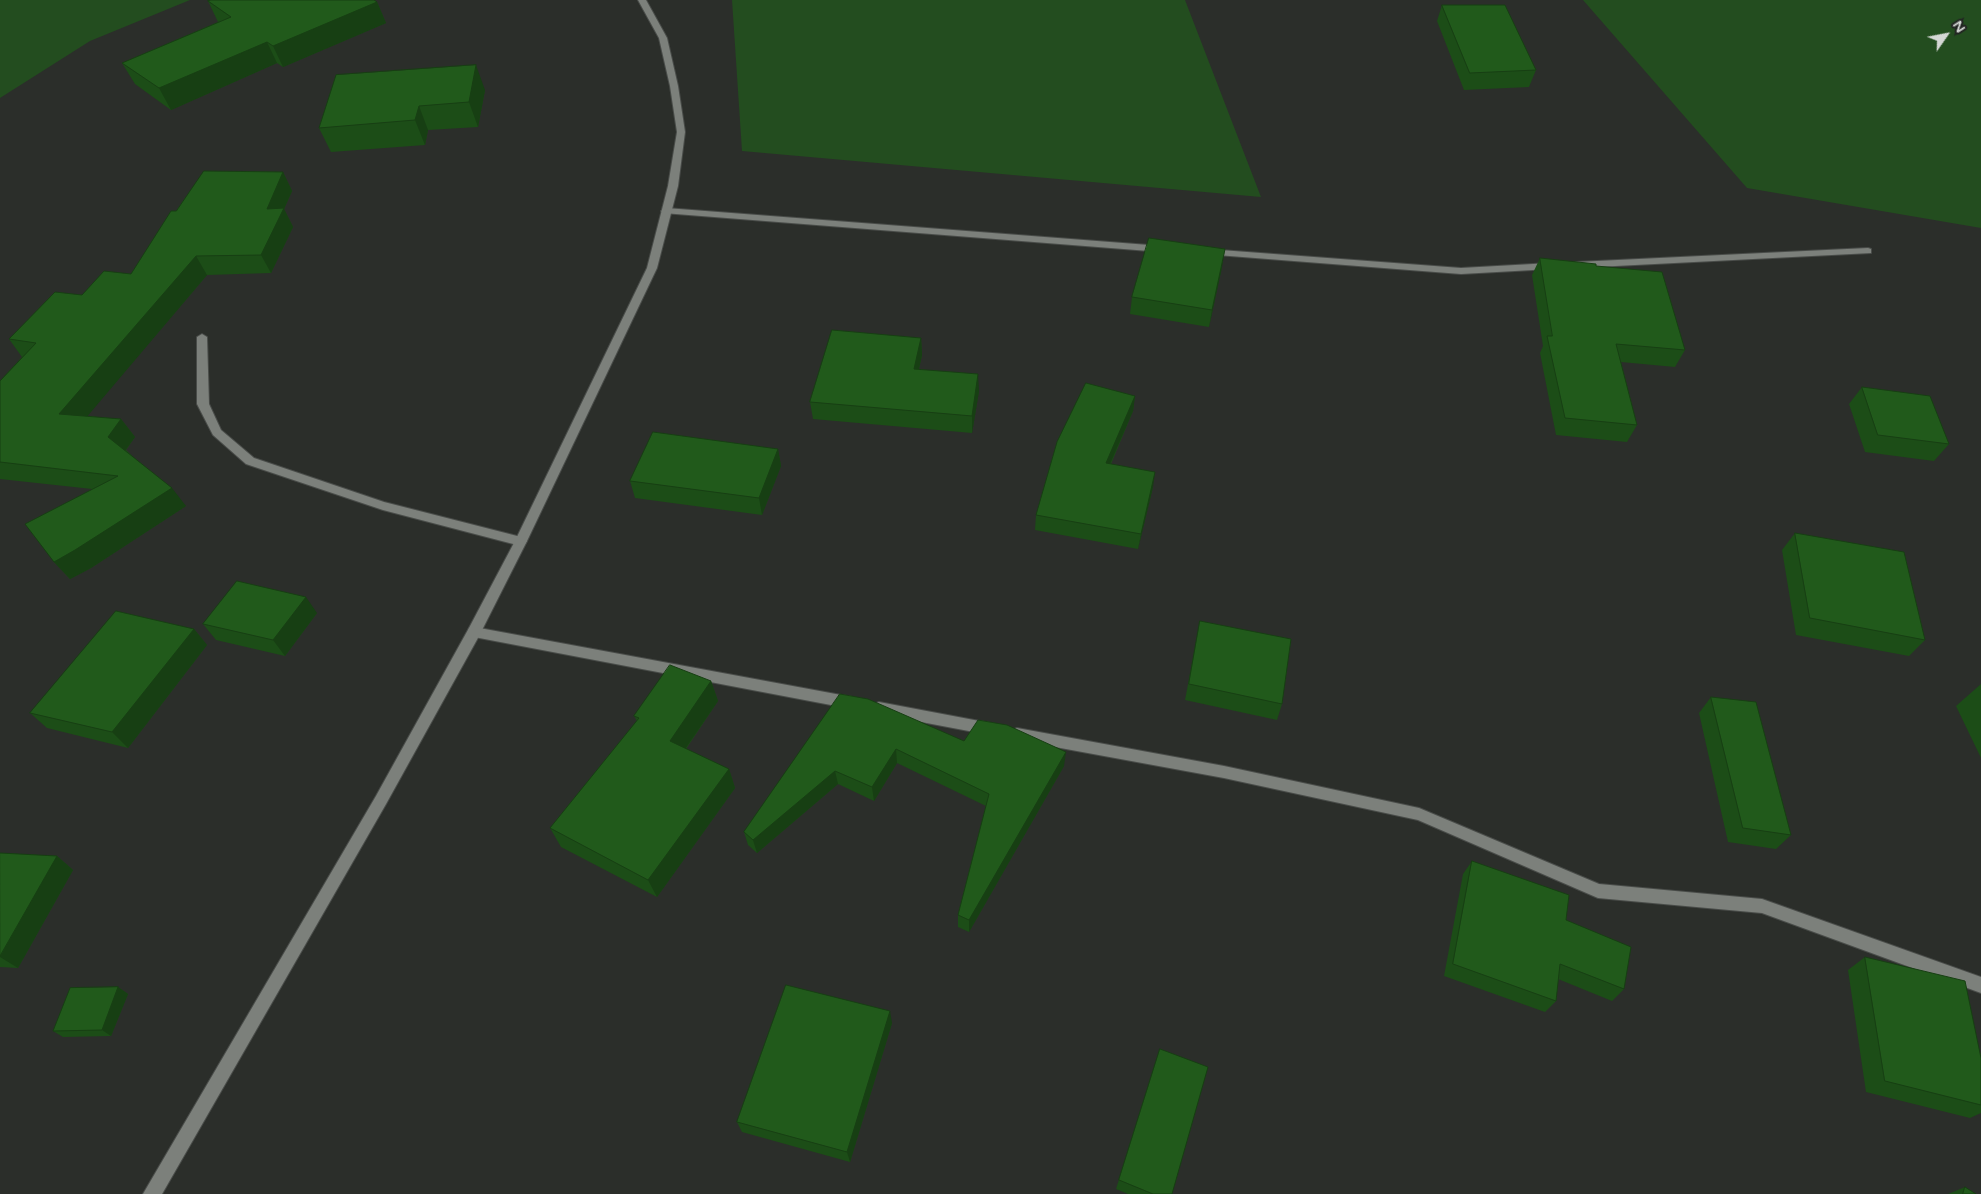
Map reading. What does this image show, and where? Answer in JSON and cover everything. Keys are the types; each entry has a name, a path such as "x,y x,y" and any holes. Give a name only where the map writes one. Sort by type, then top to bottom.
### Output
{"street":[{"path":"152,1194 376,809 474,632 521,540 652,268 673,186 681,132 674,86 663,38 642,0"},
{"path":"666,211 1173,250"},
{"path":"1192,251 1461,272 1684,258 1868,251"},
{"path":"202,337 203,404 217,432 250,462 382,506 521,540"},
{"path":"474,632 1224,772 1419,814 1598,891 1762,906 1981,985"}],"green space":[{"path":"0,0 190,0 90,41 0,98"},
{"path":"732,0 1185,0 1261,197 742,151"},
{"path":"1583,0 1981,0 1981,228 1747,188"}],"building":[{"path":"374,0 377,2 273,46 267,42 159,88 122,63 231,17 208,1"},
{"path":"1442,5 1505,5 1536,70 1470,73"},
{"path":"476,65 469,102 419,106 415,120 319,128 336,75"},
{"path":"204,171 283,172 267,209 284,208 261,255 196,256 59,414 121,419 108,437 172,488 54,562 25,524 118,476 0,462 0,381 36,343 9,339 55,292 82,295 104,271 131,274 171,211 176,211"},
{"path":"1149,238 1225,249 1212,310 1132,297"},
{"path":"1540,258 1596,264 1596,266 1662,272 1685,350 1616,344 1637,425 1565,418 1547,336 1552,336"},
{"path":"832,330 921,338 914,369 978,374 972,416 810,402"},
{"path":"1086,383 1135,396 1106,463 1155,472 1141,534 1036,515 1057,442"},
{"path":"1862,387 1930,396 1949,444 1878,435"},
{"path":"653,432 778,449 759,498 630,481"},
{"path":"1795,533 1904,552 1925,640 1810,618"},
{"path":"237,581 306,597 273,640 203,624"},
{"path":"116,611 194,629 112,732 30,713"},
{"path":"1200,621 1291,639 1282,704 1189,684"},
{"path":"670,665 711,681 670,741 729,769 648,880 550,828 639,718 634,716"},
{"path":"840,694 868,699 964,741 978,720 1007,725 1066,752 969,920 958,915 989,794 896,749 872,787 835,771 753,840 744,832"},
{"path":"1711,697 1756,702 1791,835 1743,828"},
{"path":"0,853 57,856 0,956"},
{"path":"1472,861 1569,895 1566,920 1631,947 1624,989 1560,964 1556,1001 1453,964"},
{"path":"1865,957 1965,981 1981,1058 1981,1105 1885,1081"},
{"path":"786,985 890,1011 847,1152 737,1122"},
{"path":"118,987 102,1030 53,1031 70,988"},
{"path":"1160,1049 1208,1067 1172,1194 1153,1194 1119,1180"},
{"path":"1965,1187 1976,1194 1963,1194"}]}
